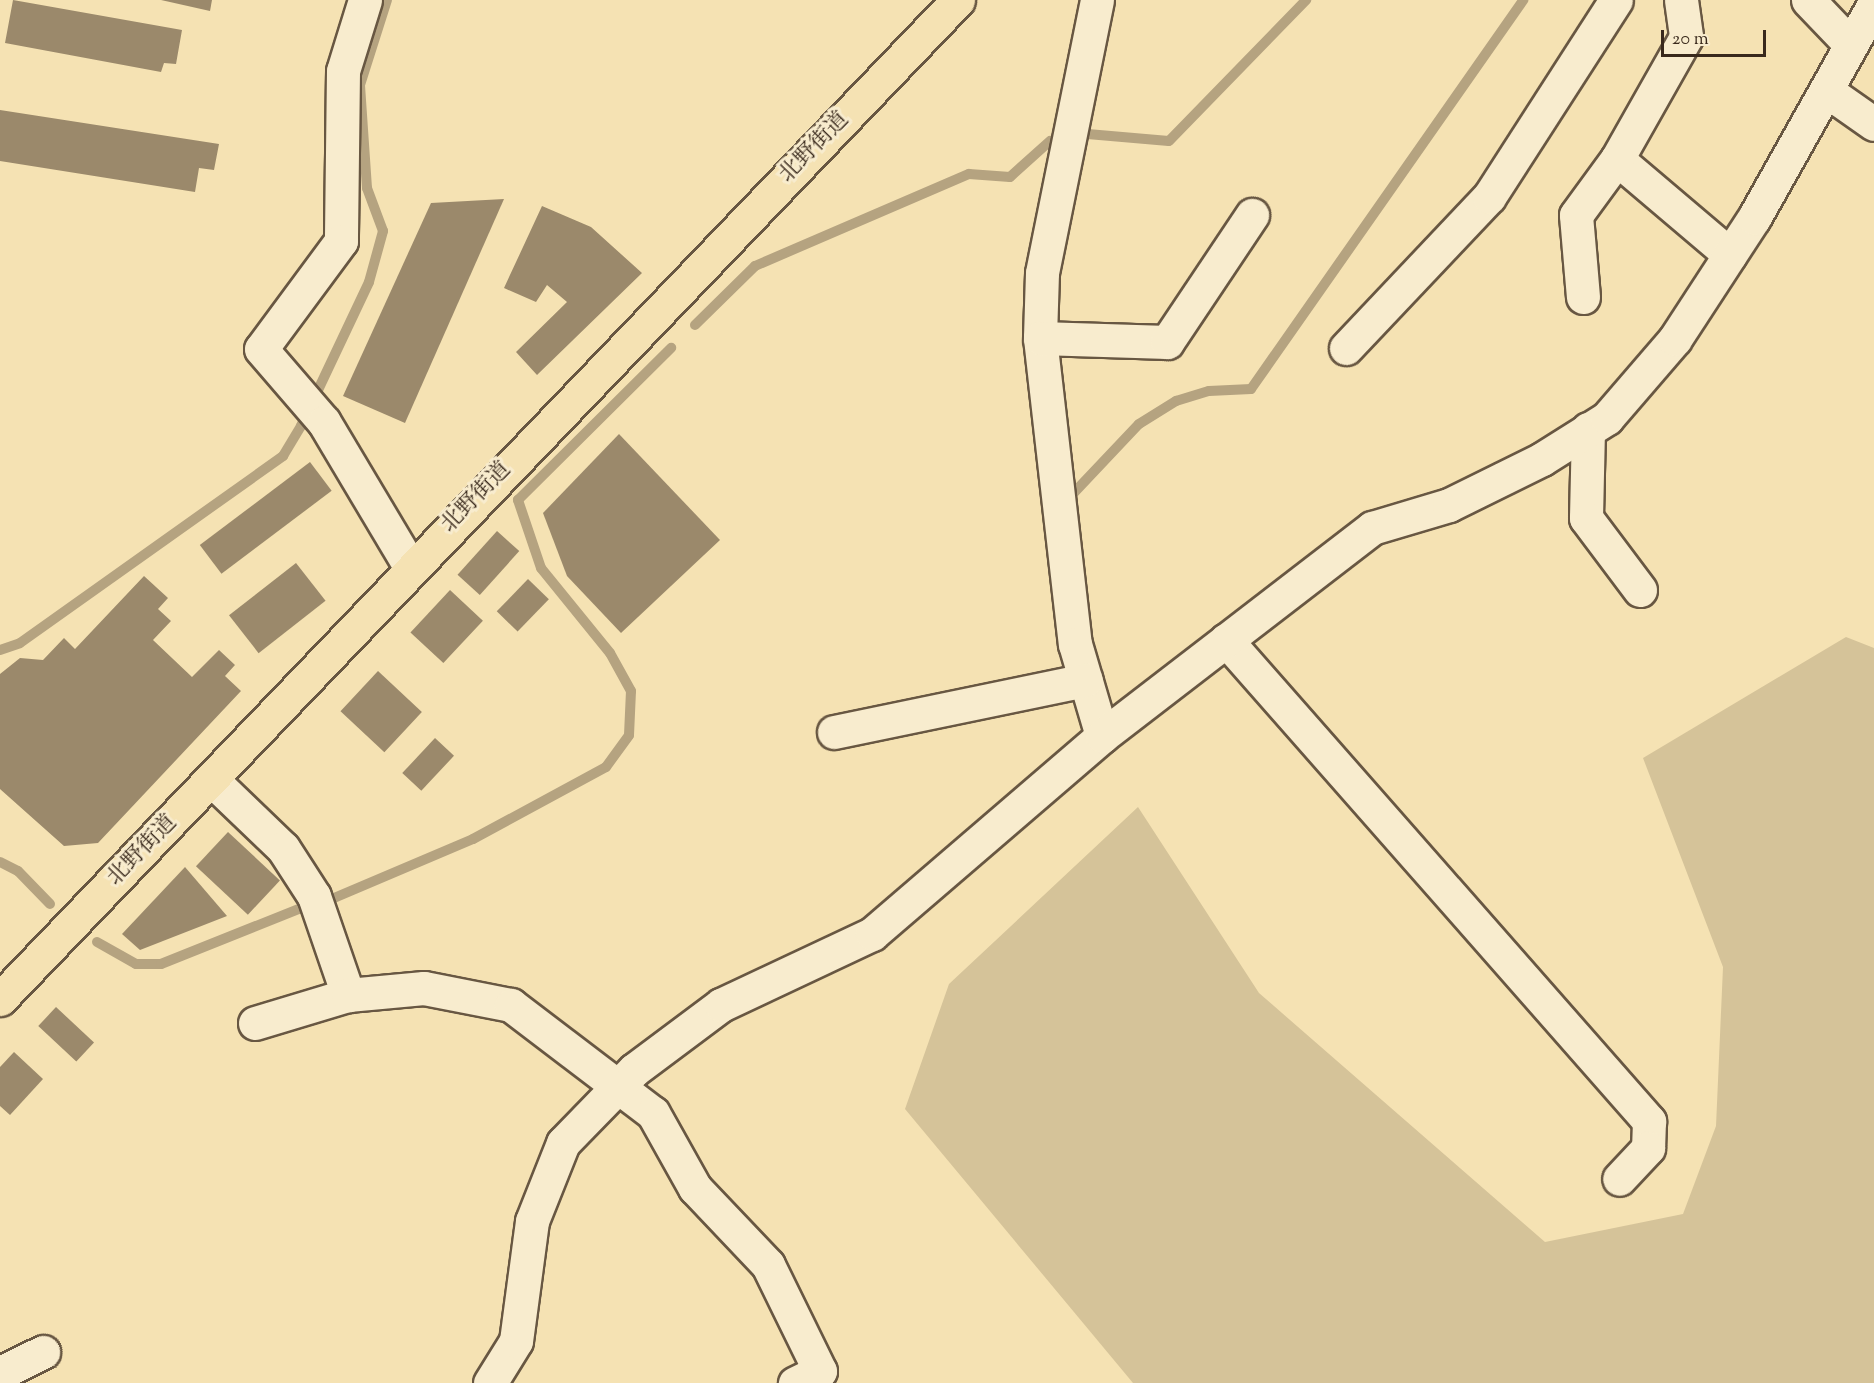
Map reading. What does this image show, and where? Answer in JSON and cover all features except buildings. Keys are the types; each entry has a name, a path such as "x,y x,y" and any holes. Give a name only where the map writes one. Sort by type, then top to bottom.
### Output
{"main road":[{"name":"北野街道","path":"0,999 958,0"}],"street":[{"path":"365,0 343,71 341,241 261,350 324,422 411,568"},
{"path":"1097,0 1042,273 1040,339 1060,546 1086,680 1102,736"},
{"path":"1346,348 1488,197 1616,0"},
{"path":"1583,297 1576,215 1617,159 1686,37 1681,0"},
{"path":"1808,0 1851,45"},
{"path":"490,1383 516,1341 532,1221 563,1143 622,1085 634,1070 721,1005 872,934 1102,736 1372,528 1449,504 1542,459 1606,418 1675,339 1730,255 1827,91 1874,4"},
{"path":"1827,91 1874,124"},
{"path":"1617,159 1730,255"},
{"path":"1040,339 1167,342 1252,215"},
{"path":"1588,429 1586,518 1640,590"},
{"path":"1226,640 1649,1120 1648,1148 1619,1179"},
{"path":"834,732 1086,680"},
{"path":"212,780 283,848 314,896 348,995"},
{"path":"255,1023 348,995 424,987 511,1005 622,1085 653,1113 695,1188 768,1265 820,1371 795,1383"},
{"path":"0,1373 43,1352"}],"shaded area":[{"path":"1846,637 1874,648 1874,1383 1133,1383 905,1109 949,984 1138,807 1259,993 1545,1242 1683,1214 1716,1126 1723,967 1643,758"}],"waterway":[{"path":"0,650 20,643 283,456 301,426 369,282 383,231 367,188 360,85 387,0"},
{"path":"1076,133 1169,141 1306,0"},
{"path":"1068,499 1139,424 1176,401 1209,391 1251,389 1523,0"},
{"path":"695,325 755,266 969,174 1010,177 1050,141"},
{"path":"334,898 473,839 606,767 629,735 631,691 610,653 541,568 518,500 671,348"},
{"path":"0,862 18,871 50,904"},
{"path":"97,942 136,964 161,964 306,906"}]}
